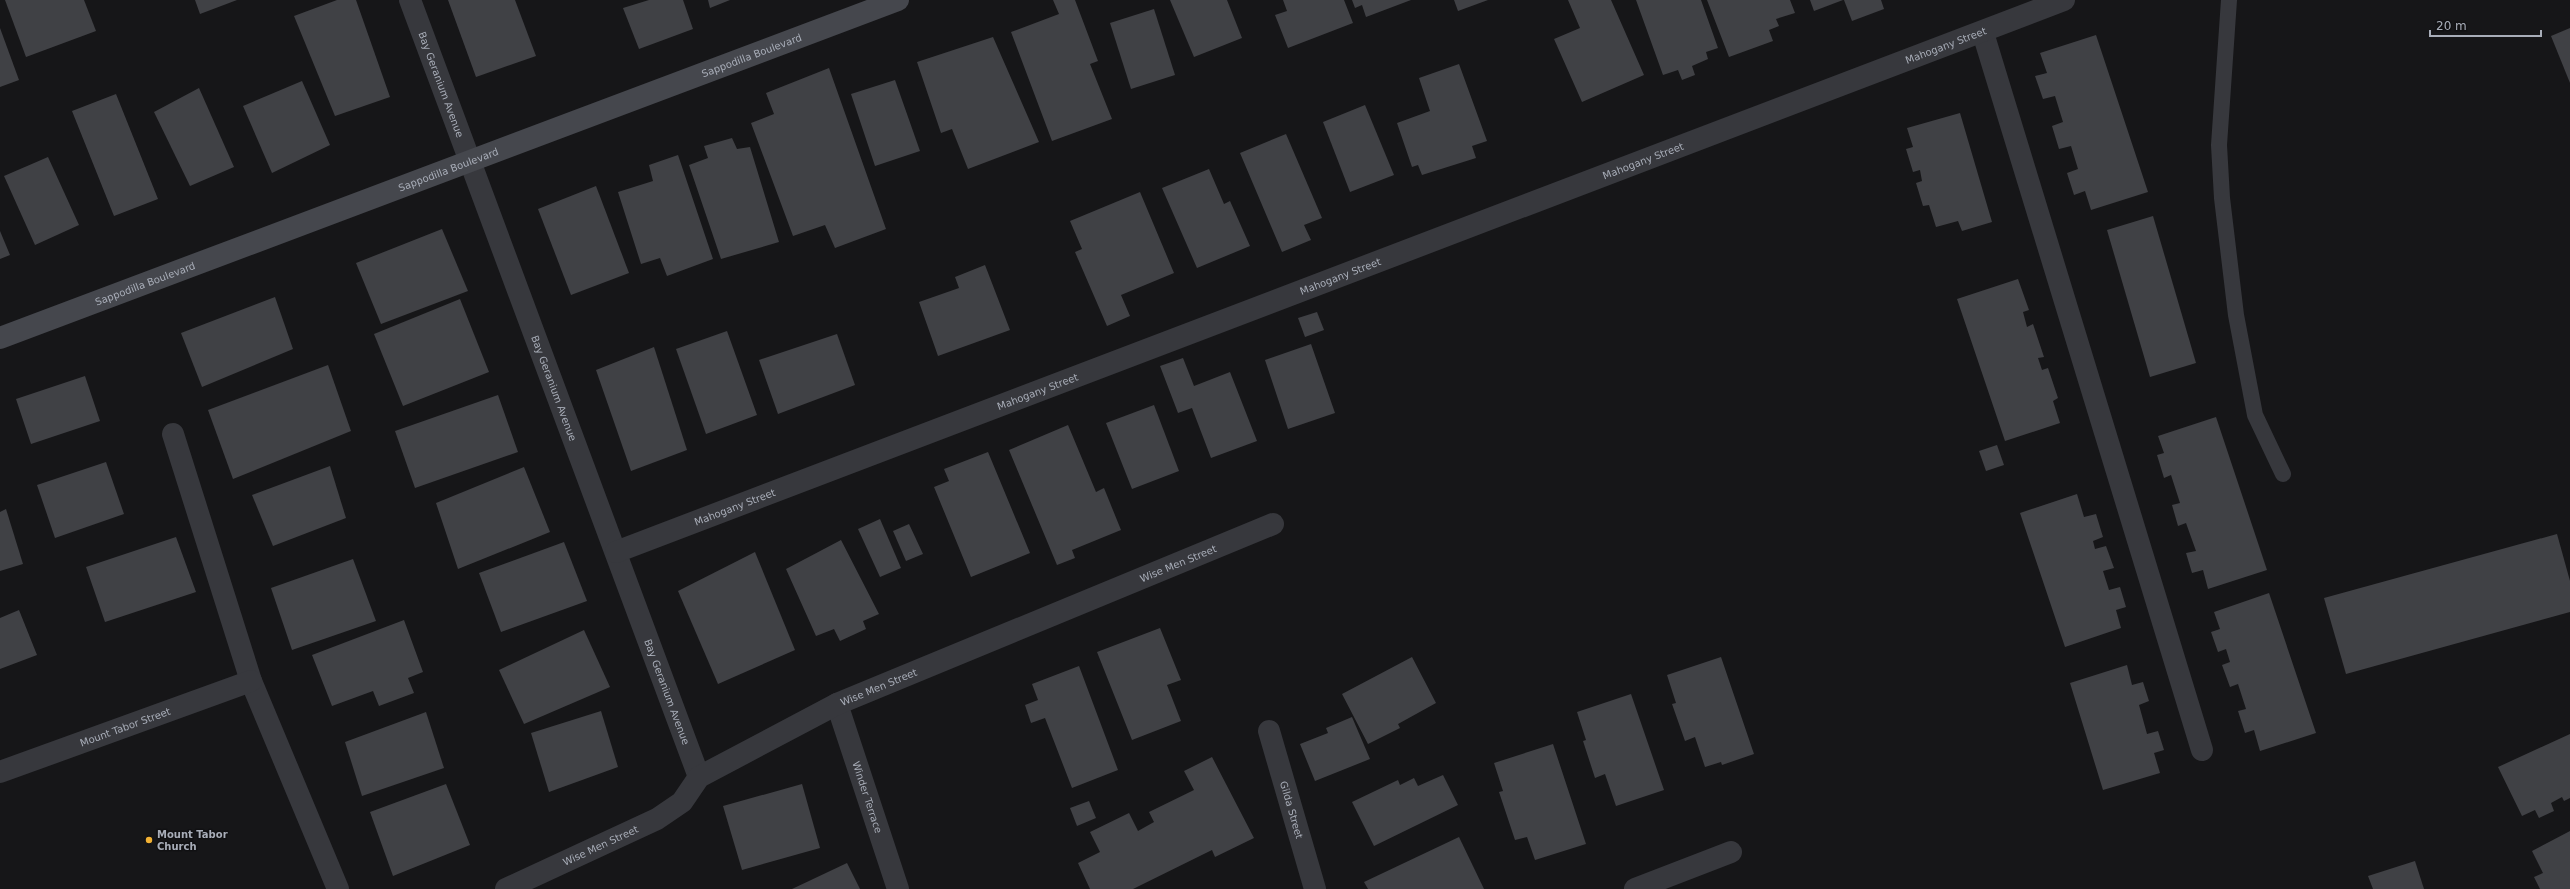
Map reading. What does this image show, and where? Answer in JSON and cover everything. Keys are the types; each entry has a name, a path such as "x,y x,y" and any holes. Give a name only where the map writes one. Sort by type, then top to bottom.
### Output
{"street":[{"name":"Bay Geranium Avenue","path":"410,0 468,161 616,552 699,777"},
{"name":"Sappodilla Boulevard","path":"0,338 898,0"},
{"name":"Mahogany Street","path":"616,552 1983,33 2064,0"},
{"path":"1983,33 2202,750"},
{"path":"173,434 251,682 338,889"},
{"name":"Wise Men Street","path":"506,889 658,819 682,802 699,777 837,704 1273,524"},
{"name":"Mount Tabor Street","path":"0,772 251,682"},
{"name":"Winder Terrace","path":"837,704 898,889"},
{"name":"Gilda Street","path":"1269,731 1315,889"},
{"path":"1635,889 1730,852"}],"lane":[{"path":"2229,0 2219,145 2222,198 2236,315 2255,415 2283,474"}],"building":[{"path":"5,0 84,0 96,31 26,57"},
{"path":"195,0 237,0 200,14"},
{"path":"337,0 356,0 390,97 335,116 294,16"},
{"path":"448,0 515,0 536,56 476,77"},
{"path":"649,0 683,0 693,29 639,49 623,8"},
{"path":"708,0 730,0 710,8"},
{"path":"1053,0 1075,0 1098,61 1090,64 1112,119 1052,141 1011,32 1059,14"},
{"path":"1170,0 1227,0 1242,38 1194,57"},
{"path":"1283,0 1344,0 1353,23 1288,48 1275,15 1287,11"},
{"path":"1352,0 1411,0 1366,17 1362,5 1355,8"},
{"path":"1454,0 1488,0 1458,11"},
{"path":"1568,0 1611,0 1644,75 1582,102 1554,39 1580,28"},
{"path":"1636,0 1701,0 1718,48 1706,52 1708,59 1692,66 1695,75 1682,80 1678,70 1663,75"},
{"path":"1707,0 1790,0 1795,13 1776,19 1779,26 1769,30 1773,41 1729,57"},
{"path":"1810,0 1843,0 1814,11"},
{"path":"1844,0 1881,0 1884,9 1852,21"},
{"path":"1154,9 1175,75 1131,89 1110,23"},
{"path":"0,28 19,80 0,87"},
{"path":"2570,28 2570,83 2551,36"},
{"path":"2096,35 2148,192 2091,210 2085,191 2074,195 2067,173 2078,169 2071,146 2059,149 2052,126 2063,122 2055,96 2043,99 2035,76 2047,73 2040,53"},
{"path":"993,37 1039,142 968,169 952,129 941,133 917,62"},
{"path":"1459,64 1487,141 1472,146 1476,158 1422,175 1418,165 1412,167 1397,123 1430,111 1419,78"},
{"path":"829,68 886,229 835,248 825,225 793,236 751,123 774,114 766,93"},
{"path":"895,80 920,151 875,166 851,94"},
{"path":"302,81 330,145 272,173 243,106"},
{"path":"199,88 234,167 190,186 154,112"},
{"path":"116,94 158,199 114,216 72,111"},
{"path":"1365,105 1394,175 1350,192 1323,122"},
{"path":"1960,113 1992,222 1962,231 1958,221 1936,227 1929,205 1923,206 1916,183 1922,181 1920,170 1913,172 1906,149 1913,147 1907,128"},
{"path":"1286,134 1322,218 1304,225 1311,240 1282,252 1240,153"},
{"path":"732,138 737,149 750,147 779,242 721,259 689,165 708,158 704,146"},
{"path":"678,155 713,259 667,276 660,258 641,264 618,192 653,181 649,165"},
{"path":"48,157 79,225 35,245 4,176"},
{"path":"1209,169 1224,204 1230,201 1250,246 1197,268 1162,188"},
{"path":"596,186 629,273 571,295 538,209"},
{"path":"1140,192 1174,273 1121,295 1130,316 1107,326 1075,252 1082,249 1070,221"},
{"path":"2153,216 2196,363 2150,377 2107,230"},
{"path":"442,229 468,291 381,324 356,263"},
{"path":"0,231 10,255 0,259"},
{"path":"985,265 1010,330 938,356 919,302 959,288 955,277"},
{"path":"2018,279 2029,310 2023,312 2027,327 2033,324 2044,357 2038,358 2042,370 2048,368 2058,398 2053,401 2060,423 2005,441 1957,299"},
{"path":"275,297 293,349 202,387 181,333"},
{"path":"460,299 489,372 403,406 374,334"},
{"path":"1317,312 1324,330 1305,337 1298,318"},
{"path":"727,331 757,415 706,434 676,349"},
{"path":"837,334 855,385 778,414 759,360"},
{"path":"1311,344 1335,413 1288,429 1265,360"},
{"path":"654,347 687,450 631,471 596,370"},
{"path":"1183,358 1194,386 1230,372 1257,441 1211,458 1192,408 1178,413 1160,366"},
{"path":"328,365 351,431 233,479 208,410"},
{"path":"85,376 100,421 31,444 16,399"},
{"path":"498,395 518,452 415,488 395,431"},
{"path":"1154,405 1179,471 1132,489 1106,423"},
{"path":"2216,417 2267,570 2208,589 2203,570 2192,573 2186,553 2196,551 2186,523 2178,526 2172,505 2180,503 2171,475 2164,478 2157,455 2164,453 2158,436"},
{"path":"1068,425 1096,492 1104,488 1121,530 1072,550 1075,558 1057,565 1009,450"},
{"path":"1997,445 2004,465 1986,471 1979,451"},
{"path":"988,452 1030,553 971,577 934,487 949,481 944,469"},
{"path":"106,462 124,514 55,538 37,485"},
{"path":"330,466 346,518 273,546 252,495"},
{"path":"524,467 550,532 458,569 436,503"},
{"path":"2077,494 2084,517 2096,514 2103,537 2093,541 2095,549 2106,546 2114,568 2103,571 2109,590 2120,587 2126,607 2116,610 2121,628 2065,647 2020,513"},
{"path":"6,509 23,564 0,571 0,512"},
{"path":"880,519 901,568 880,577 858,529"},
{"path":"909,524 923,554 906,561 893,531"},
{"path":"2557,534 2570,581 2570,612 2346,674 2324,598"},
{"path":"176,537 196,592 105,622 86,567"},
{"path":"841,540 879,614 863,621 866,629 840,641 834,629 816,636 786,569"},
{"path":"564,542 587,601 501,632 479,573"},
{"path":"755,552 795,650 718,684 678,591"},
{"path":"353,559 376,621 292,650 271,588"},
{"path":"2269,593 2316,733 2260,751 2254,730 2245,733 2238,711 2246,709 2238,684 2230,687 2222,665 2230,662 2226,649 2218,652 2211,632 2220,629 2214,612"},
{"path":"19,610 37,655 0,669 0,618"},
{"path":"404,620 423,672 408,678 414,693 379,706 373,691 332,706 312,655"},
{"path":"1160,628 1181,680 1167,685 1181,721 1132,740 1097,652"},
{"path":"584,630 610,687 524,724 499,670"},
{"path":"1412,657 1436,703 1398,724 1400,728 1368,744 1342,694"},
{"path":"1721,657 1754,754 1722,765 1721,762 1705,767 1695,737 1685,741 1672,704 1676,703 1667,675"},
{"path":"2127,665 2132,685 2143,682 2149,701 2139,705 2147,734 2158,731 2164,750 2154,753 2160,773 2103,790 2070,683"},
{"path":"1079,666 1118,770 1072,788 1045,718 1031,723 1025,705 1038,700 1032,684"},
{"path":"1631,694 1664,790 1616,806 1605,774 1595,778 1583,741 1586,740 1577,712"},
{"path":"601,711 618,767 549,792 531,733"},
{"path":"426,712 444,768 362,796 345,742"},
{"path":"1352,717 1370,759 1315,781 1300,744 1328,733 1326,728"},
{"path":"2570,734 2570,798 2564,801 2562,797 2551,803 2554,811 2539,818 2535,810 2522,816 2498,767"},
{"path":"1553,744 1586,844 1535,860 1527,837 1515,840 1499,792 1503,791 1494,763"},
{"path":"1212,757 1254,838 1215,857 1212,850 1133,889 1090,889 1078,863 1100,852 1090,832 1129,813 1138,831 1154,822 1149,812 1194,790 1184,771"},
{"path":"1443,775 1458,805 1374,846 1352,802 1398,780 1400,785 1414,778 1418,786"},
{"path":"446,784 470,845 393,876 370,812"},
{"path":"802,784 820,848 742,870 723,806"},
{"path":"1089,801 1096,818 1077,826 1070,808"},
{"path":"2570,831 2570,889 2540,889 2534,877 2543,873 2532,851"},
{"path":"1459,837 1484,889 1368,889 1364,882"},
{"path":"2415,861 2424,889 2373,889 2368,876"},
{"path":"847,863 860,889 792,889"}],"place":[{"name":"Mount Tabor Church","path":"149,840"}]}
